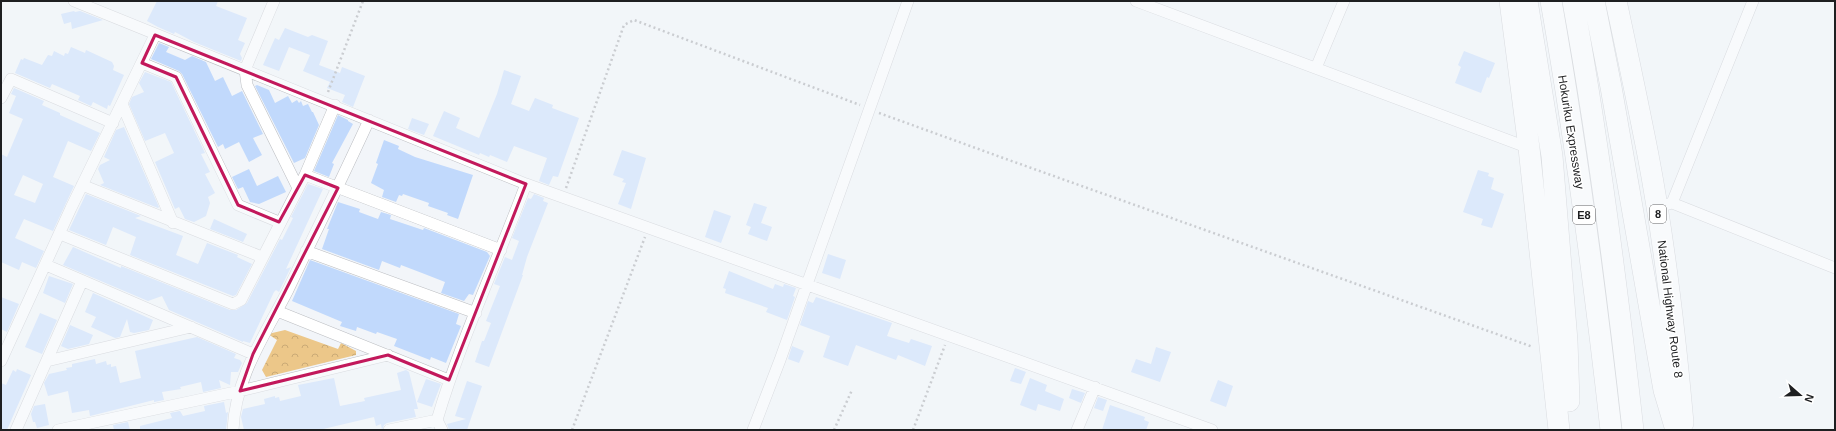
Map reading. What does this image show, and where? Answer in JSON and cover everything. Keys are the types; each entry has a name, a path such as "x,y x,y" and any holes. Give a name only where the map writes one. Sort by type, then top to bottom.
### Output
{"highway":[{"path":"1510,1 1530,148 1559,430"},
{"path":"1527,1 1552,156 1567,341 1569,430"},
{"name":"Hokuriku Expressway","path":"1551,1 1577,166 1599,321 1611,430"},
{"name":"Hokuriku Expressway","path":"1573,1 1600,165 1621,316 1633,430"},
{"path":"1594,1 1611,87 1664,390 1676,430"},
{"name":"National Highway Route 8","path":"1616,1 1648,156 1664,205 1672,310 1684,430"}],"street":[{"path":"74,1 526,184 1212,430"},
{"path":"274,1 245,70 247,85 298,188"},
{"path":"753,430 807,286 908,1"},
{"path":"1139,1 1530,148"},
{"path":"1316,68 1344,1"},
{"path":"1753,1 1664,205 1835,268"},
{"path":"1,361 4,345 46,265 155,34"},
{"path":"142,63 176,77 238,205 279,222"},
{"path":"1,98 12,79 113,123"},
{"path":"122,104 173,222"},
{"path":"60,234 233,304 241,300 279,222 305,175 329,104"},
{"path":"233,430 234,414 240,391 253,354 277,311 338,188 369,120"},
{"path":"305,175 501,250"},
{"path":"442,430 437,420 449,380 526,184"},
{"path":"82,186 262,257"},
{"path":"306,251 476,313"},
{"path":"46,265 253,354"},
{"path":"16,430 82,281"},
{"path":"277,311 449,380"},
{"path":"47,361 190,328"},
{"path":"58,430 240,391 388,355"},
{"path":"1077,430 1095,387"},
{"path":"389,430 437,420"}],"path":[{"path":"329,104 363,1"},
{"path":"563,197 624,25 634,20 1006,160 1551,353"},
{"path":"572,430 649,228"},
{"path":"913,430 949,335"},
{"path":"834,430 852,390"}],"highlighted area":[{"path":"155,35 526,184 449,380 388,355 240,391 253,354 338,188 305,175 279,222 238,205 176,77 142,63"}],"green space":[{"path":"285,330 338,349 341,343 356,351 356,355 266,377 262,370 277,340 268,334"}],"building":[{"path":"157,1 218,1 216,6 247,18 238,40 245,43 240,54 242,58 241,61 194,42 175,32 174,34 147,21"},
{"path":"80,11 103,20 72,29 71,22 64,24 61,14"},
{"path":"285,28 308,37 312,35 328,41 319,65 340,73 342,67 365,76 353,107 342,102 345,95 327,88 330,82 303,71 310,55 289,47 279,71 263,65 275,38 279,40"},
{"path":"159,43 169,47 166,52 185,60 192,56 206,62 215,81 223,77 232,96 242,91 263,134 253,138 262,155 249,162 239,142 225,149 223,144 218,147 182,74 179,71 151,59"},
{"path":"71,47 85,53 86,50 112,62 114,66 113,70 124,75 110,106 108,105 107,109 93,102 91,106 78,100 80,96 52,84 50,88 15,73 21,59 23,60 24,58 42,65 48,55 52,56 54,51 64,56 65,53 68,54"},
{"path":"1464,51 1495,63 1489,78 1487,77 1481,93 1455,83 1461,67 1458,65"},
{"path":"504,70 521,76 511,104 529,111 535,98 553,105 552,108 579,118 558,177 553,176 549,185 539,181 547,158 514,146 507,162 490,155 489,157 480,153 479,155 433,136 444,111 460,118 456,128 479,138 497,94"},
{"path":"145,72 171,82 205,153 201,154 210,172 205,174 215,193 208,197 210,203 206,216 194,222 185,219 179,207 175,209 155,162 174,153 165,133 145,141 129,104 132,97 144,92 139,83"},
{"path":"257,85 269,90 275,103 288,96 292,103 297,100 299,103 301,101 303,106 308,104 319,125 305,158 294,163 255,86"},
{"path":"14,88 44,101 42,105 100,133 91,151 68,141 53,177 74,186 53,231 24,219 15,238 44,251 36,268 22,262 19,270 1,262 1,154 7,157 23,119 9,113 16,96 11,94","holes":["23,175 43,184 35,203 14,195"]},
{"path":"338,115 353,124 332,163 334,164 329,177 314,171"},
{"path":"412,118 429,124 424,135 408,129"},
{"path":"124,127 159,207 158,208 100,185 104,183 98,169 100,165 110,160 104,157 116,130"},
{"path":"384,140 399,146 398,149 415,157 473,175 458,219 447,215 448,213 428,206 429,203 403,194 402,196 399,195 396,202 382,197 384,190 371,183 378,164 376,163"},
{"path":"622,150 646,158 631,209 618,204 626,183 622,182 624,179 613,175"},
{"path":"249,169 257,186 278,176 286,192 259,204 250,202 243,187 238,189 232,177"},
{"path":"1478,170 1489,173 1488,176 1494,178 1491,189 1504,194 1492,228 1481,225 1483,219 1463,212"},
{"path":"308,184 323,189 286,269 291,267 279,292 276,290 274,292 250,343 243,342 169,310 162,296 148,301 63,265 73,247 121,268 121,266 230,310 236,310 247,303 280,239 282,240 293,218 291,217"},
{"path":"86,194 141,216 135,218 183,236 176,255 198,264 207,243 238,255 237,257 252,264 236,295 233,296 130,255 136,237 113,227 106,245 69,230"},
{"path":"534,194 544,198 543,201 548,203 527,257 523,275 489,367 475,362 482,341 484,341 491,323 486,321 500,286 494,284 505,257 512,260 519,241 512,238 528,198 531,199"},
{"path":"338,202 360,209 359,212 378,219 381,212 391,215 390,219 423,230 424,228 487,252 490,256 473,295 469,294 464,301 441,293 445,282 401,265 400,268 382,261 379,270 322,249 329,229 327,229"},
{"path":"754,203 767,207 761,223 772,227 767,241 748,234 751,227 746,225"},
{"path":"714,210 731,216 721,243 705,237"},
{"path":"214,219 247,234 243,242 210,229"},
{"path":"828,254 846,260 840,279 822,273"},
{"path":"310,260 459,314 456,324 461,326 446,363 431,357 430,360 394,346 397,339 377,332 376,334 357,327 356,331 340,326 342,322 292,301"},
{"path":"729,271 773,289 775,284 783,287 784,284 796,288 793,296 795,297 787,320 766,312 768,308 725,293 726,289 723,288"},
{"path":"49,276 73,284 65,303 43,293"},
{"path":"93,293 153,320 149,330 134,333 130,332 127,319 120,337 115,338 91,327 96,317 85,312"},
{"path":"1,297 19,304 7,332 1,329"},
{"path":"816,297 892,323 887,336 909,343 911,339 932,346 925,366 898,355 896,360 856,345 848,366 823,357 830,336 800,325 808,301 813,303"},
{"path":"40,313 57,320 42,354 25,347"},
{"path":"70,325 93,335 89,344 68,349 61,346"},
{"path":"197,337 236,354 234,358 240,360 242,363 238,372 231,372 230,385 219,380 221,388 203,392 201,382 180,387 181,389 162,392 164,400 154,402 154,400 90,416 89,410 72,413 68,391 48,396 44,383 49,374 67,370 66,368 72,367 72,364 95,359 96,364 106,361 107,365 111,364 111,367 116,366 120,383 141,378 135,351"},
{"path":"792,346 804,351 799,363 788,359"},
{"path":"1156,347 1171,352 1160,382 1131,372 1136,359 1151,364"},
{"path":"1015,368 1026,372 1021,384 1010,381"},
{"path":"17,369 31,375 7,430 1,430 1,383 6,385 13,370 16,372"},
{"path":"406,370 409,372 418,409 414,409 416,417 387,423 384,425 382,430 381,424 376,426 374,417 319,430 244,430 241,417 243,409 265,404 264,399 275,396 275,398 279,397 280,401 301,396 298,385 334,378 340,406 365,401 364,398 401,390 397,373"},
{"path":"1030,378 1047,385 1045,391 1064,399 1060,411 1038,404 1036,411 1020,405"},
{"path":"426,379 441,384 432,407 417,402"},
{"path":"1218,380 1233,386 1226,407 1210,401"},
{"path":"467,381 482,386 467,430 449,430 447,424 466,419 455,416"},
{"path":"1072,389 1085,393 1081,403 1069,398"},
{"path":"1098,397 1107,400 1103,411 1094,408"},
{"path":"224,402 226,413 228,412 226,430 140,430 140,426 172,418 170,413 180,411 183,416 205,411 204,406"},
{"path":"45,404 49,425 37,428 35,422 33,422 31,414 34,406"},
{"path":"1110,405 1145,417 1144,420 1149,422 1146,430 1102,430"},
{"path":"128,422 130,430 114,430 113,425"}]}
